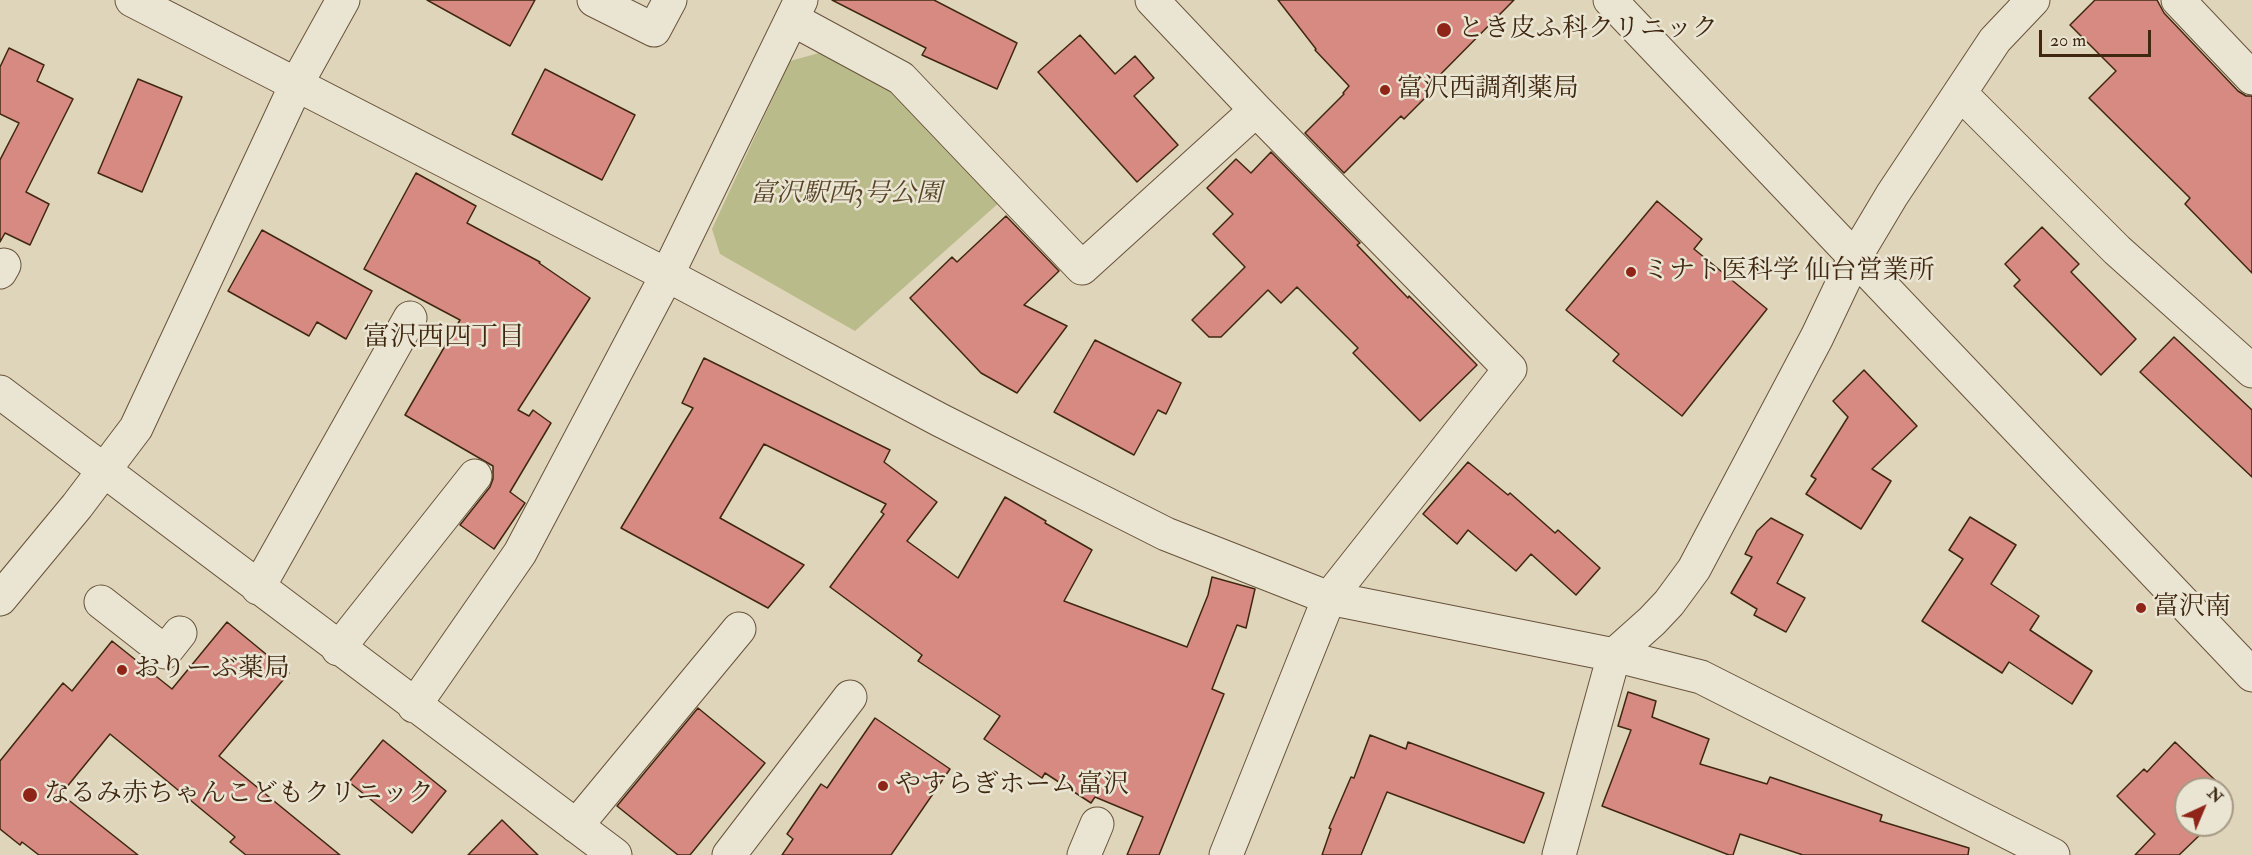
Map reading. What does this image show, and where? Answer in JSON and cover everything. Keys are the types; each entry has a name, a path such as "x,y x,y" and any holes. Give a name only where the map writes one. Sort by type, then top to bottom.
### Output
{"street":[{"path":"132,0 667,275 940,420 1166,534 1329,598 1614,655 1701,677 2053,855"},
{"path":"0,599 136,428 297,83 344,0"},
{"path":"594,0 654,30 670,0"},
{"path":"1152,0 1256,110 1370,213 1510,369 1329,598 1226,855"},
{"path":"1610,0 2252,675"},
{"path":"1559,855 1614,655 1658,615 1694,569 1816,337 1855,257 1892,195 1995,40 2033,0"},
{"path":"2178,0 2252,78"},
{"path":"414,706 520,554 667,275 797,10 901,78 1082,268 1256,110"},
{"path":"1960,94 2117,250 2252,371"},
{"path":"258,588 410,318"},
{"path":"0,392 338,649 615,855"},
{"path":"338,649 476,476"},
{"path":"101,602 165,652 180,633"},
{"path":"576,826 739,629"},
{"path":"729,855 850,697"},
{"path":"1084,855 1097,824"}],"green space":[{"name":"富沢駅西3号公園","path":"819,53 899,95 1001,201 855,331 720,254 712,229 790,61"}],"building":[{"path":"427,0 535,0 510,46"},
{"path":"832,0 934,0 1017,43 997,89 922,55 926,48"},
{"path":"1278,0 1514,0 1425,90 1429,94 1404,119 1401,116 1344,173 1305,133 1344,94 1349,86 1315,50"},
{"path":"2095,0 2157,0 2164,13 2238,91 2246,96 2252,96 2252,273 2185,204 2190,198 2089,98 2116,71 2070,25"},
{"path":"1080,35 1115,74 1135,56 1154,78 1134,96 1178,145 1137,182 1038,72"},
{"path":"9,48 44,65 37,81 73,99 26,192 49,204 30,245 5,233 0,242 0,160 19,123 0,114 0,67"},
{"path":"545,69 635,115 602,180 512,134"},
{"path":"138,79 182,97 142,192 98,173"},
{"path":"1271,152 1360,243 1357,245 1408,298 1409,296 1477,365 1420,421 1353,353 1358,348 1297,287 1281,303 1268,290 1221,337 1209,337 1192,320 1245,267 1213,234 1233,214 1207,188 1236,159 1251,173"},
{"path":"416,173 476,206 467,223 540,262 590,298 518,410 529,416 533,410 551,423 510,492 525,503 494,549 460,525 490,487 493,479 493,466 405,415 460,320 364,269"},
{"path":"1657,201 1702,239 1694,249 1767,309 1682,416 1613,361 1619,354 1566,310"},
{"path":"1006,216 1059,271 1024,305 1067,326 1017,393 981,373 910,298 952,257 957,262"},
{"path":"2042,227 2079,264 2071,272 2136,339 2101,375 2014,286 2020,280 2005,264"},
{"path":"262,230 372,291 346,339 317,322 309,336 228,291"},
{"path":"2174,337 2252,410 2252,477 2140,372"},
{"path":"1095,340 1181,383 1166,414 1158,410 1134,455 1054,412"},
{"path":"704,358 890,450 884,462 937,502 907,541 958,578 1005,497 1092,550 1064,601 1187,647 1208,595 1212,577 1255,589 1246,628 1237,625 1212,689 1224,694 1159,855 1127,855 1143,817 1095,797 1091,803 1045,773 1042,778 984,739 1000,716 918,661 922,655 830,587 884,514 881,512 886,504 764,444 720,518 804,565 768,608 621,528 693,408 682,403"},
{"path":"1864,370 1917,426 1872,469 1891,481 1861,529 1806,494 1816,479 1811,476 1848,417 1833,401"},
{"path":"1468,462 1508,495 1510,493 1555,533 1558,530 1600,568 1576,595 1531,554 1516,571 1468,530 1457,544 1423,514"},
{"path":"1970,517 2016,545 1991,584 2039,616 2030,630 2092,671 2072,704 2009,662 2002,673 1922,621 1963,559 1949,550"},
{"path":"1771,518 1803,535 1777,583 1805,598 1786,632 1754,615 1757,609 1731,593 1752,557 1745,554 1757,531"},
{"path":"227,622 289,673 219,756 340,855 246,855 230,842 235,837 110,734 61,794 138,855 39,855 22,842 20,845 0,829 0,761 63,683 72,691 112,641 172,689"},
{"path":"1628,692 1656,701 1652,717 1709,739 1700,764 1767,784 1770,777 1882,815 1880,821 1969,848 1968,855 1803,855 1740,834 1733,855 1729,855 1602,806 1631,730 1618,726"},
{"path":"698,708 765,763 690,855 678,855 617,806"},
{"name":"やすらぎホーム富沢","path":"875,718 950,769 891,855 782,855 793,839 787,834 821,784 827,788"},
{"path":"1370,735 1406,749 1408,742 1544,793 1524,843 1387,792 1361,855 1322,855 1331,829 1329,828 1351,777 1354,778"},
{"path":"383,740 446,791 412,833 349,782"},
{"path":"2175,742 2212,777 2174,777 2174,837 2198,837 2179,855 2135,855 2155,834 2117,796 2144,769 2147,772"},
{"path":"502,820 538,855 468,855"}],"place":[{"name":"とき皮ふ科クリニック","path":"1444,30"},
{"name":"富沢西調剤薬局","path":"1385,90"},
{"name":"ミナト医科学 仙台営業所","path":"1631,272"},
{"name":"富沢南","path":"2141,608"},
{"name":"おりーぶ薬局","path":"122,670"},
{"name":"やすらぎホーム富沢","path":"883,786"},
{"name":"なるみ赤ちゃんこどもクリニック","path":"30,795"}],"district":[{"name":"富沢西四丁目","path":"444,339"}]}
